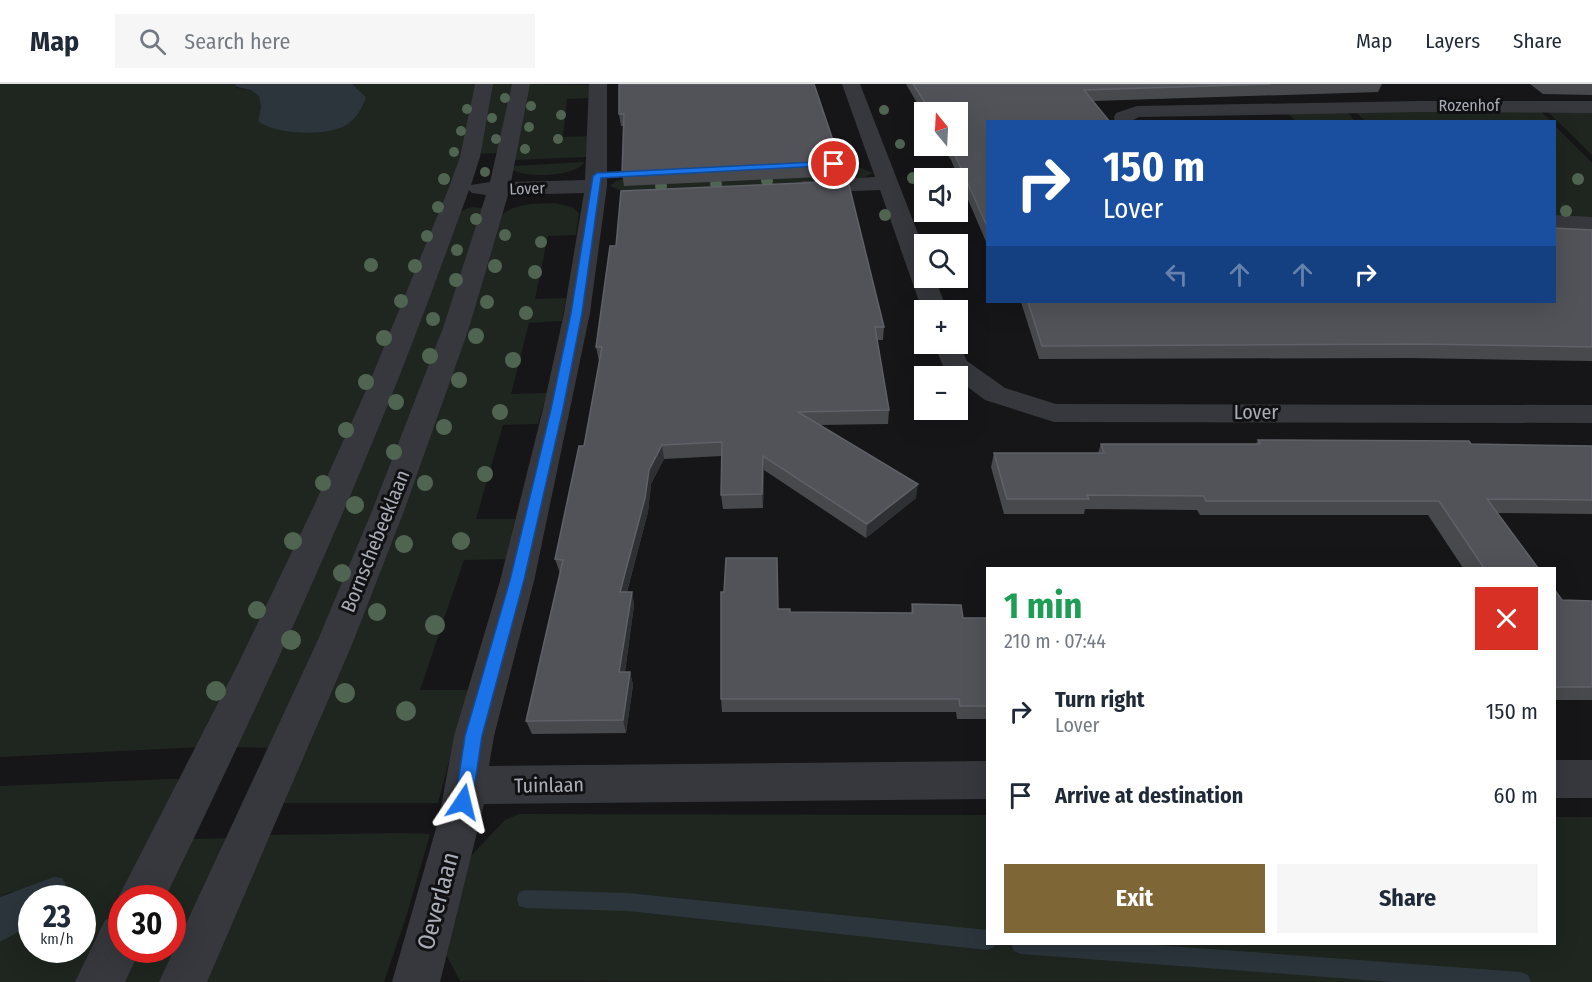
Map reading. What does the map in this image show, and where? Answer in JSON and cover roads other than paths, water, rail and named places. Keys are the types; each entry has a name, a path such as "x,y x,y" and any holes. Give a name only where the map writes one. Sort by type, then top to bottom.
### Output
{"street":[{"path":"148,885 211,761 354,452 459,190 470,157 484,84"},
{"name":"Bornschebeeklaan","path":"183,982 335,642 388,512 456,328 499,189 520,84"},
{"path":"467,785 474,736 517,580 557,409 605,185 598,84"},
{"path":"851,84 931,300"},
{"path":"1331,91 1346,106"},
{"name":"Rozenhof","path":"1124,120 1123,117 1128,114 1181,116 1346,106 1592,107"},
{"path":"857,162 881,161"},
{"path":"788,188 888,183"},
{"name":"Lover","path":"459,190 605,185"},
{"path":"1556,222 1592,224"},
{"name":"Lover","path":"951,354 955,365 995,394 1054,413 1592,414"},
{"path":"1556,779 1592,779"},
{"name":"Tuinlaan","path":"467,785 986,780"},
{"name":"Oeverlaan","path":"416,982 467,785"},
{"path":"99,982 109,963"}],"waterway":[{"path":"526,899 628,902 986,940"},
{"path":"1034,945 1521,982"}]}
